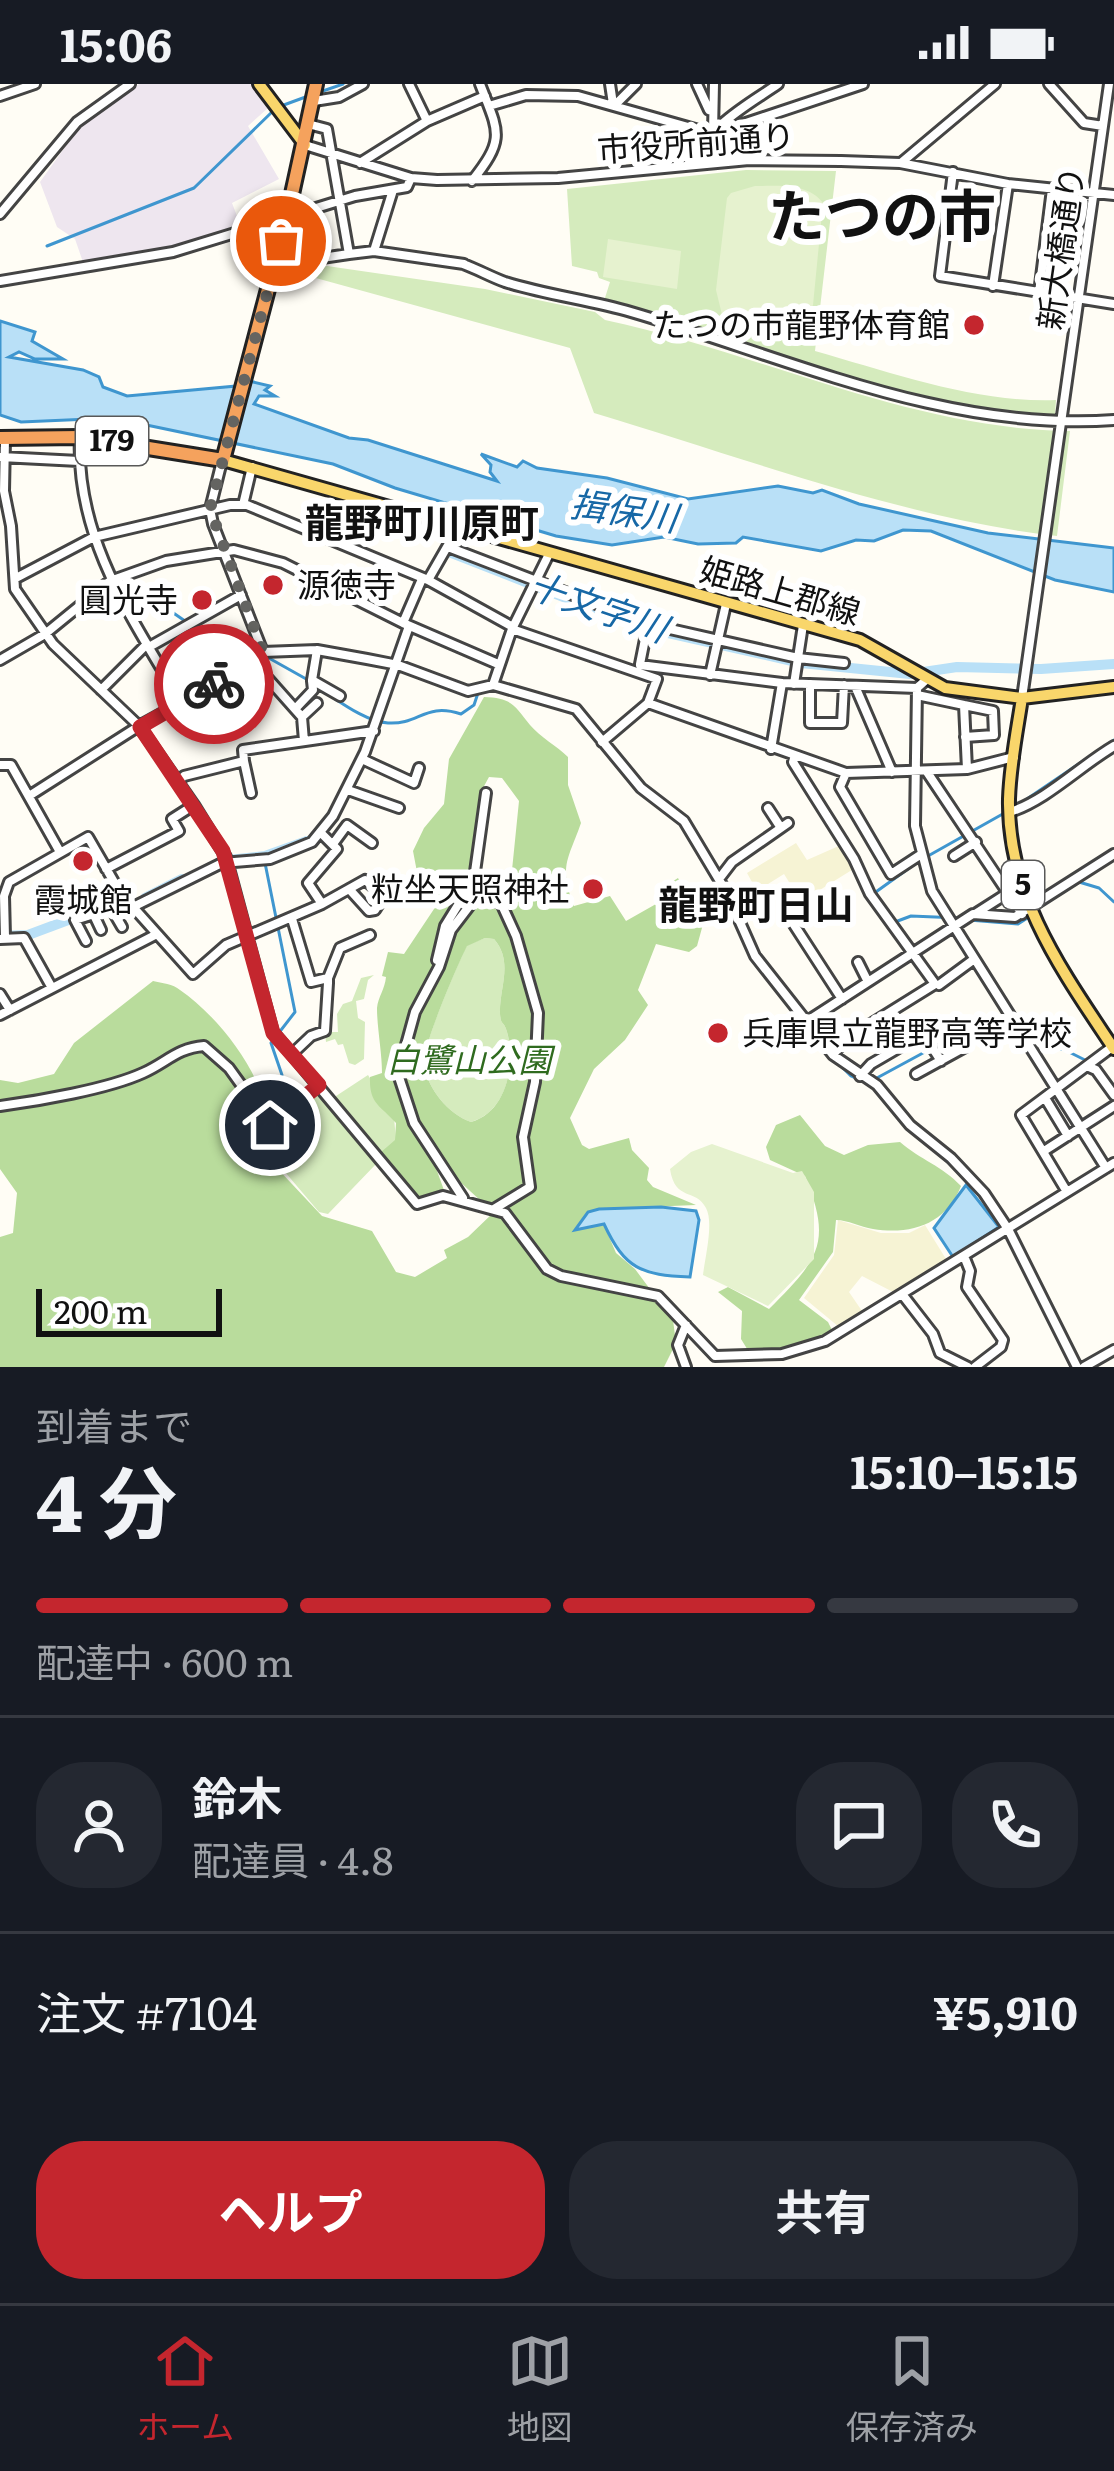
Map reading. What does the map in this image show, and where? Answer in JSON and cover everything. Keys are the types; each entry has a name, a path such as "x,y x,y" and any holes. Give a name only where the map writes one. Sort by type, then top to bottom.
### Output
{"highway":[{"path":"224,453 287,217 314,90"},
{"name":"179","path":"2,438 80,437 224,453"}],"main road":[{"path":"259,84 304,146"},
{"name":"姫路上郡線","path":"224,453 253,467 860,640 945,688 1022,698 1114,688"},
{"name":"5","path":"1022,698 1010,812 1026,911 1113,1048"}],"street":[{"path":"0,96 35,84"},
{"path":"314,90 339,97 363,84"},
{"path":"409,84 427,121"},
{"path":"472,182 499,142 480,84"},
{"path":"610,84 614,105"},
{"path":"614,105 636,84"},
{"path":"697,84 711,116"},
{"path":"713,134 714,84"},
{"path":"698,164 713,134 778,84"},
{"path":"489,106 542,89 713,134 863,84"},
{"path":"900,163 995,84"},
{"path":"1049,84 1084,123 1107,118"},
{"name":"新大橋通り","path":"1022,698 1109,84"},
{"path":"0,214 77,122 122,86"},
{"path":"360,163 427,121 484,96"},
{"path":"308,124 327,129 349,254"},
{"name":"市役所前通り","path":"304,146 411,178 472,182 784,160 900,163 1008,184 1114,196"},
{"path":"953,172 938,272 945,279 1114,304"},
{"path":"0,281 173,252 342,200 407,188 411,178"},
{"path":"992,286 1008,184"},
{"path":"1039,292 1052,189"},
{"path":"374,251 393,190"},
{"path":"274,267 374,251 495,268"},
{"path":"463,264 502,281 628,311 859,385 982,415 1061,423 1114,420"},
{"path":"80,437 82,494 110,581 182,703"},
{"path":"2,438 11,582 46,635 140,727 226,860 273,1033 410,1198 424,1204 443,1196 510,1216 547,1269 651,1293 666,1301 716,1356 793,1352 825,1341 1110,1165 932,892 914,826 917,691 927,679"},
{"path":"224,453 210,509 263,652"},
{"path":"2,457 79,461"},
{"path":"243,506 253,467"},
{"path":"11,582 94,536 243,506 425,579 512,628 640,668 917,691 993,711 994,735 965,737"},
{"path":"86,941 75,920 129,906 226,860 266,859 312,842 321,833 348,790 374,731 398,665 406,624 425,579 459,526"},
{"path":"0,660 46,635 110,581 166,561 234,550 283,563 498,664"},
{"path":"447,550 533,584 717,644 797,662 844,663"},
{"path":"494,686 512,628 549,554"},
{"path":"101,690 148,645 241,595"},
{"path":"710,676 726,604"},
{"path":"640,668 648,624"},
{"path":"794,684 803,626"},
{"path":"299,713 313,690 317,650"},
{"path":"29,796 254,663 263,652 317,650 398,665 468,691 494,686 576,709 641,788 684,821 755,956 833,1055 877,1085 910,1125 984,1193 1008,1229 1080,1367 1114,1350"},
{"path":"254,663 299,713 304,741"},
{"path":"602,742 648,703 656,680 640,668"},
{"path":"312,680 340,695"},
{"path":"771,749 782,683"},
{"path":"810,685 810,723 842,724 850,686"},
{"path":"850,686 892,772"},
{"path":"299,713 316,703"},
{"path":"648,703 846,773 967,769 1014,757"},
{"path":"964,705 967,769"},
{"path":"251,793 243,750 374,731"},
{"path":"1010,812 1114,746"},
{"path":"795,755 793,762 854,859 870,894 935,984 845,1040 833,1055"},
{"path":"362,759 414,783 419,768"},
{"path":"178,782 184,776 244,760"},
{"path":"0,765 11,765 59,853"},
{"path":"927,772 1008,892 1026,911"},
{"path":"846,773 840,787 891,874 920,855"},
{"path":"348,790 399,808"},
{"path":"439,967 445,926 474,879 486,793"},
{"path":"106,869 179,832 172,819 194,805"},
{"path":"718,879 732,862 785,826 768,808"},
{"path":"332,844 346,825 372,843"},
{"path":"321,833 337,849 308,883 322,904"},
{"path":"954,856 971,835"},
{"path":"52,988 24,938 3,936 4,896 9,881 88,837 129,906 193,974 226,945 350,890"},
{"path":"973,914 1007,918 1026,911 1114,854"},
{"path":"806,1022 1022,884"},
{"path":"464,1200 414,1123 398,1074 415,1012 452,930 477,896 501,903 536,1000 535,1082 524,1120 530,1186 494,1208"},
{"path":"111,908 122,927"},
{"path":"93,914 101,930"},
{"path":"787,914 842,999"},
{"path":"292,919 311,982 344,975"},
{"path":"0,994 5,1013 157,934"},
{"path":"292,1054 311,1036 325,1031 328,978 340,948 370,935"},
{"path":"940,985 973,960"},
{"path":"858,962 868,982"},
{"path":"860,1076 871,1064 927,1031 940,1061"},
{"path":"0,1106 46,1100 143,1073 173,1053 204,1046 230,1068 270,1125 319,1085"},
{"path":"916,1074 967,1046"},
{"path":"1067,1192 1022,1115 1113,1048"},
{"path":"1086,1065 1096,1070 1114,1095"},
{"path":"1045,1098 1068,1136"},
{"path":"1044,1151 1114,1106"},
{"path":"902,1294 933,1334 940,1353 971,1367 1001,1347 1003,1340 967,1287 970,1271 964,1256"},
{"path":"686,1325 678,1345 686,1367"}],"shaded area":[{"path":"139,84 253,84 268,108 248,126 279,179 232,203 240,224 176,247 84,265 75,239 57,227 40,182 78,129"},
{"path":"796,843 807,860 841,845 855,868 815,893 809,884 794,890 784,874 757,891 747,873"},
{"path":"838,1220 881,1233 909,1233 925,1225 946,1259 897,1294 862,1276 849,1292 862,1311 839,1327 804,1298 834,1255"}],"green space":[{"path":"746,170 836,171 815,351 965,392 1056,400 1055,414 966,410 854,380 604,301 610,282 597,272 572,266 567,189"},
{"path":"755,186 801,189 823,203 813,305 805,320 770,332 725,327 716,290 727,198"},
{"path":"608,239 681,251 677,289 603,277"},
{"path":"327,266 485,289 595,312 605,320 893,404 1010,427 1070,431 1057,536 883,501 594,413 570,348 294,272"},
{"path":"484,697 512,704 568,757 568,785 581,823 566,871 574,906 610,896 626,921 656,904 667,885 678,878 691,907 705,917 697,946 689,952 656,944 638,990 648,1005 625,1040 594,1069 570,1118 582,1145 589,1149 629,1138 632,1150 649,1168 647,1180 653,1187 696,1205 598,1209 588,1212 577,1228 604,1225 616,1253 635,1269 673,1320 676,1343 664,1367 0,1367 0,1237 13,1233 17,1193 0,1169 0,1080 18,1083 54,1074 74,1043 153,981 174,986 195,1001 237,1048 265,1105 268,1123 261,1151 322,1216 372,1231 396,1272 415,1277 447,1258 444,1250 468,1237 494,1212 441,1166 436,1168 445,1193 421,1201 412,1196 380,1153 395,1140 396,1123 377,1103 370,1086 370,1077 382,1073 377,1008 388,952 404,954 438,903 434,882 417,872 413,851 444,804 449,759","holes":["489,777 502,778 519,801 511,880 502,901 471,897 470,891 483,788","494,939 503,957 500,1014 510,1058 501,1097 483,1117 471,1122 447,1107 424,1065 441,1006 467,946"]},
{"name":"白鷺山公園","path":"494,939 503,957 500,1014 510,1045 509,1072 501,1098 471,1122 447,1107 424,1065 428,1042 467,945"},
{"path":"374,975 368,980 364,999 356,1001 358,1018 365,1022 364,1059 355,1065 349,1063 343,1044 335,1039 326,1042 325,1032 338,1032 337,1014 343,1004 352,1001 361,978"},
{"path":"368,1075 394,1117 396,1140 381,1154 333,1098"},
{"path":"315,1093 322,1094 377,1163 328,1214 319,1212 256,1138"},
{"path":"800,1115 825,1146 844,1155 868,1145 900,1142 961,1186 946,1210 914,1228 873,1229 836,1220 833,1252 799,1300 828,1322 833,1332 806,1346 749,1352 741,1339 742,1311 718,1292 728,1287 769,1309 816,1250 818,1219 805,1176 770,1160 766,1147 776,1125"},
{"path":"712,1144 793,1173 802,1171 814,1192 814,1259 768,1306 703,1275 708,1214 702,1202 676,1186 670,1169 691,1152"}],"water":[{"name":"揖保川","path":"0,321 35,332 32,341 63,359 35,359 19,352 9,357 83,370 99,377 103,387 127,396 247,385 249,381 270,386 265,390 275,396 259,396 254,404 349,438 497,481 481,454 517,467 523,461 537,468 607,478 688,499 778,486 813,493 822,490 859,504 988,533 1114,548 1114,592 1055,580 931,531 903,530 821,551 743,537 736,543 698,544 664,537 612,545 556,536 395,488 333,464 113,418 21,422 0,415"},
{"path":"966,1185 999,1227 953,1257 934,1228"},
{"path":"599,1209 696,1211 699,1220 690,1277 636,1267 619,1251 604,1224 575,1230 588,1212"}],"waterway":[{"path":"320,92 343,84"},
{"path":"281,106 311,95"},
{"path":"47,246 194,188 273,111"},
{"path":"2,217 65,142"},
{"name":"十文字川","path":"440,556 444,550 637,626 801,663 910,674 957,667 1041,669 1114,664"},
{"path":"126,598 144,595 152,607 185,621"},
{"path":"81,609 90,617 117,601"},
{"path":"191,628 267,657 308,680"},
{"path":"12,657 35,644"},
{"path":"320,689 362,715 388,723 430,712 461,714 474,705 478,693"},
{"path":"1021,803 1114,740"},
{"path":"928,856 1008,811"},
{"name":"十文字川","path":"220,861 265,856 307,841"},
{"path":"873,894 919,861"},
{"path":"255,1142 257,1127 272,1111 282,1075 271,1043 295,1012 265,863"},
{"name":"十文字川","path":"145,898 182,879"},
{"path":"1035,910 1079,882 1099,888 1114,902"},
{"name":"十文字川","path":"0,936 28,935 111,904 122,906"},
{"path":"883,905 895,922 911,916 959,918"},
{"path":"730,910 751,956"},
{"path":"969,920 1018,924 1029,917"},
{"path":"760,968 821,1046"},
{"path":"875,1079 958,1034 1022,1039"},
{"path":"1031,1041 1089,1062"},
{"path":"836,1061 867,1083"},
{"path":"1105,1077 1114,1087"}],"way so far":[{"path":"214,684 254,663 263,652 210,509 281,241"}],"place":[{"name":"たつの市龍野体育館","path":"974,325"},
{"name":"源徳寺","path":"273,585"},
{"name":"圓光寺","path":"202,600"},
{"name":"霞城館","path":"83,861"},
{"name":"粒坐天照神社","path":"593,889"},
{"name":"兵庫県立龍野高等学校","path":"718,1033"}],"district":[{"name":"たつの市","path":"882,217"},
{"name":"龍野町川原町","path":"422,523"},
{"name":"龍野町日山","path":"756,905"}],"route":[{"path":"214,684 140,727 223,851 268,1022 319,1085 270,1125"}]}
